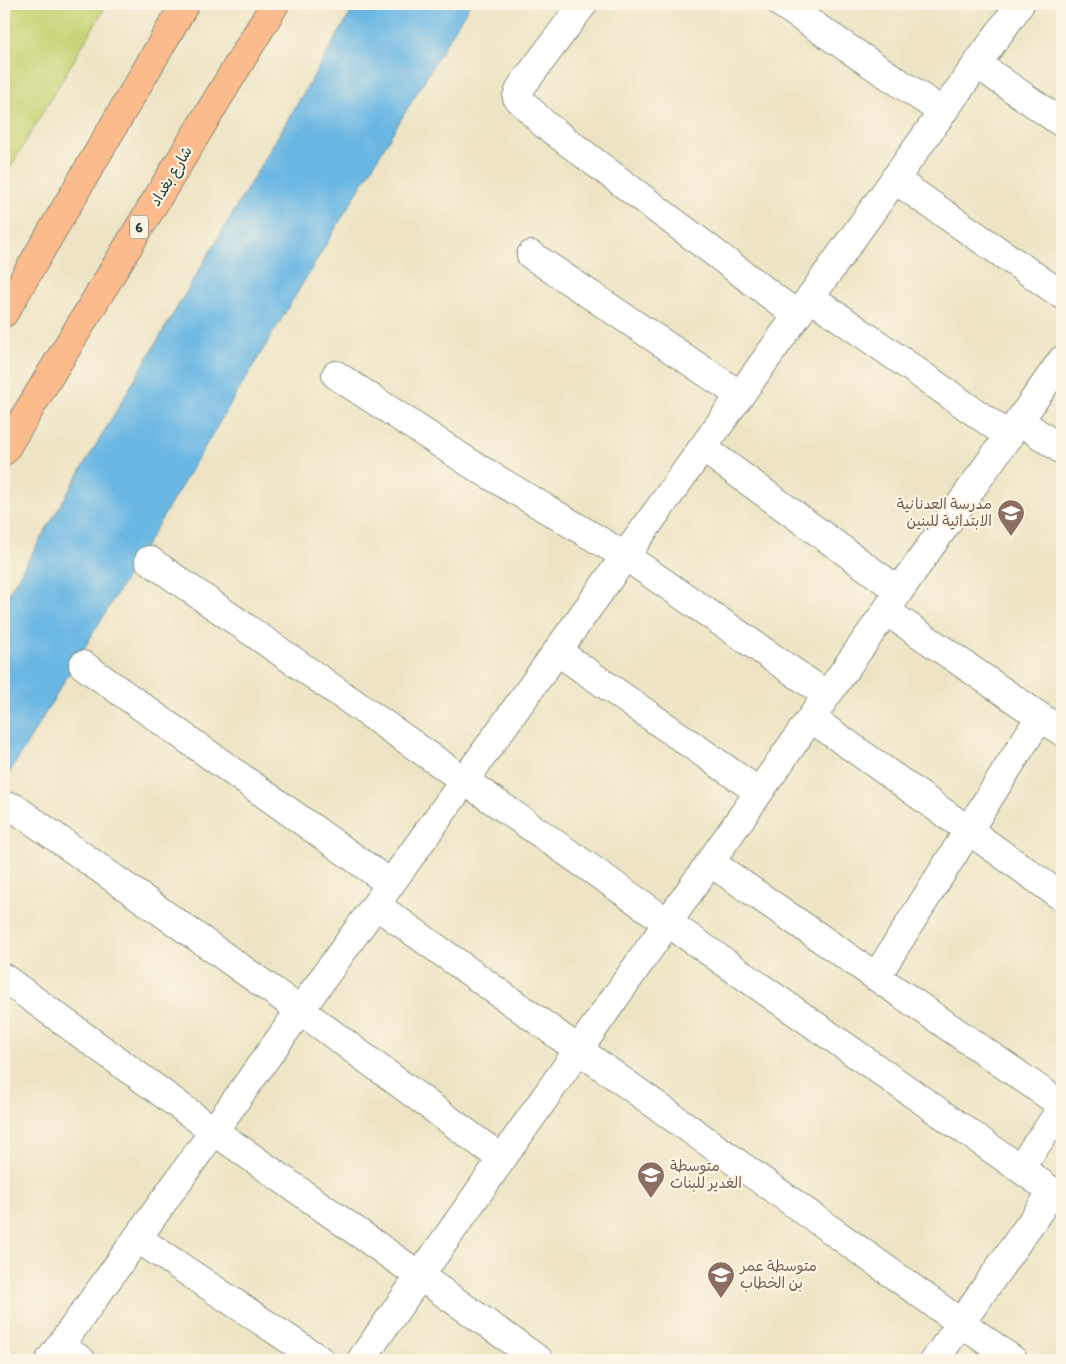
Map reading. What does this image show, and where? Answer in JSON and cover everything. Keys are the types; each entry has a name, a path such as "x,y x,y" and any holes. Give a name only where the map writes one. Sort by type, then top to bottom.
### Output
{"highway":[{"path":"4,313 186,4"},
{"name":"شارع بغداد","path":"4,450 275,4"}],"street":[{"path":"583,4 521,87 517,97 544,124 804,306 1015,428 1062,450"},
{"path":"782,4 942,112"},
{"path":"64,1355 137,1238 1020,4"},
{"path":"977,64 1062,123"},
{"path":"894,179 1062,295"},
{"path":"531,255 740,396"},
{"path":"361,1360 1062,360"},
{"path":"336,376 473,465 625,556 827,695"},
{"path":"703,448 1051,725 968,830 876,976"},
{"path":"149,560 1058,1194 935,1360"},
{"path":"557,651 759,792"},
{"path":"83,665 383,894 579,1050 1013,1360"},
{"path":"811,718 1062,897"},
{"path":"13,807 300,1010 502,1159"},
{"path":"710,862 876,976 1059,1118 1020,1168"},
{"path":"4,978 214,1131 539,1360"},
{"path":"137,1238 320,1360"}],"green space":[{"path":"4,4 107,4 4,178"}],"water":[{"path":"356,4 470,4 4,782 4,601"}],"place":[{"name":"مدرسة العدنانية الابتدائية للبنين","path":"1011,537"},
{"name":"متوسطة الغدير للبنات","path":"651,1199"},
{"name":"متوسطة عمر بن الخطاب","path":"721,1299"}]}
